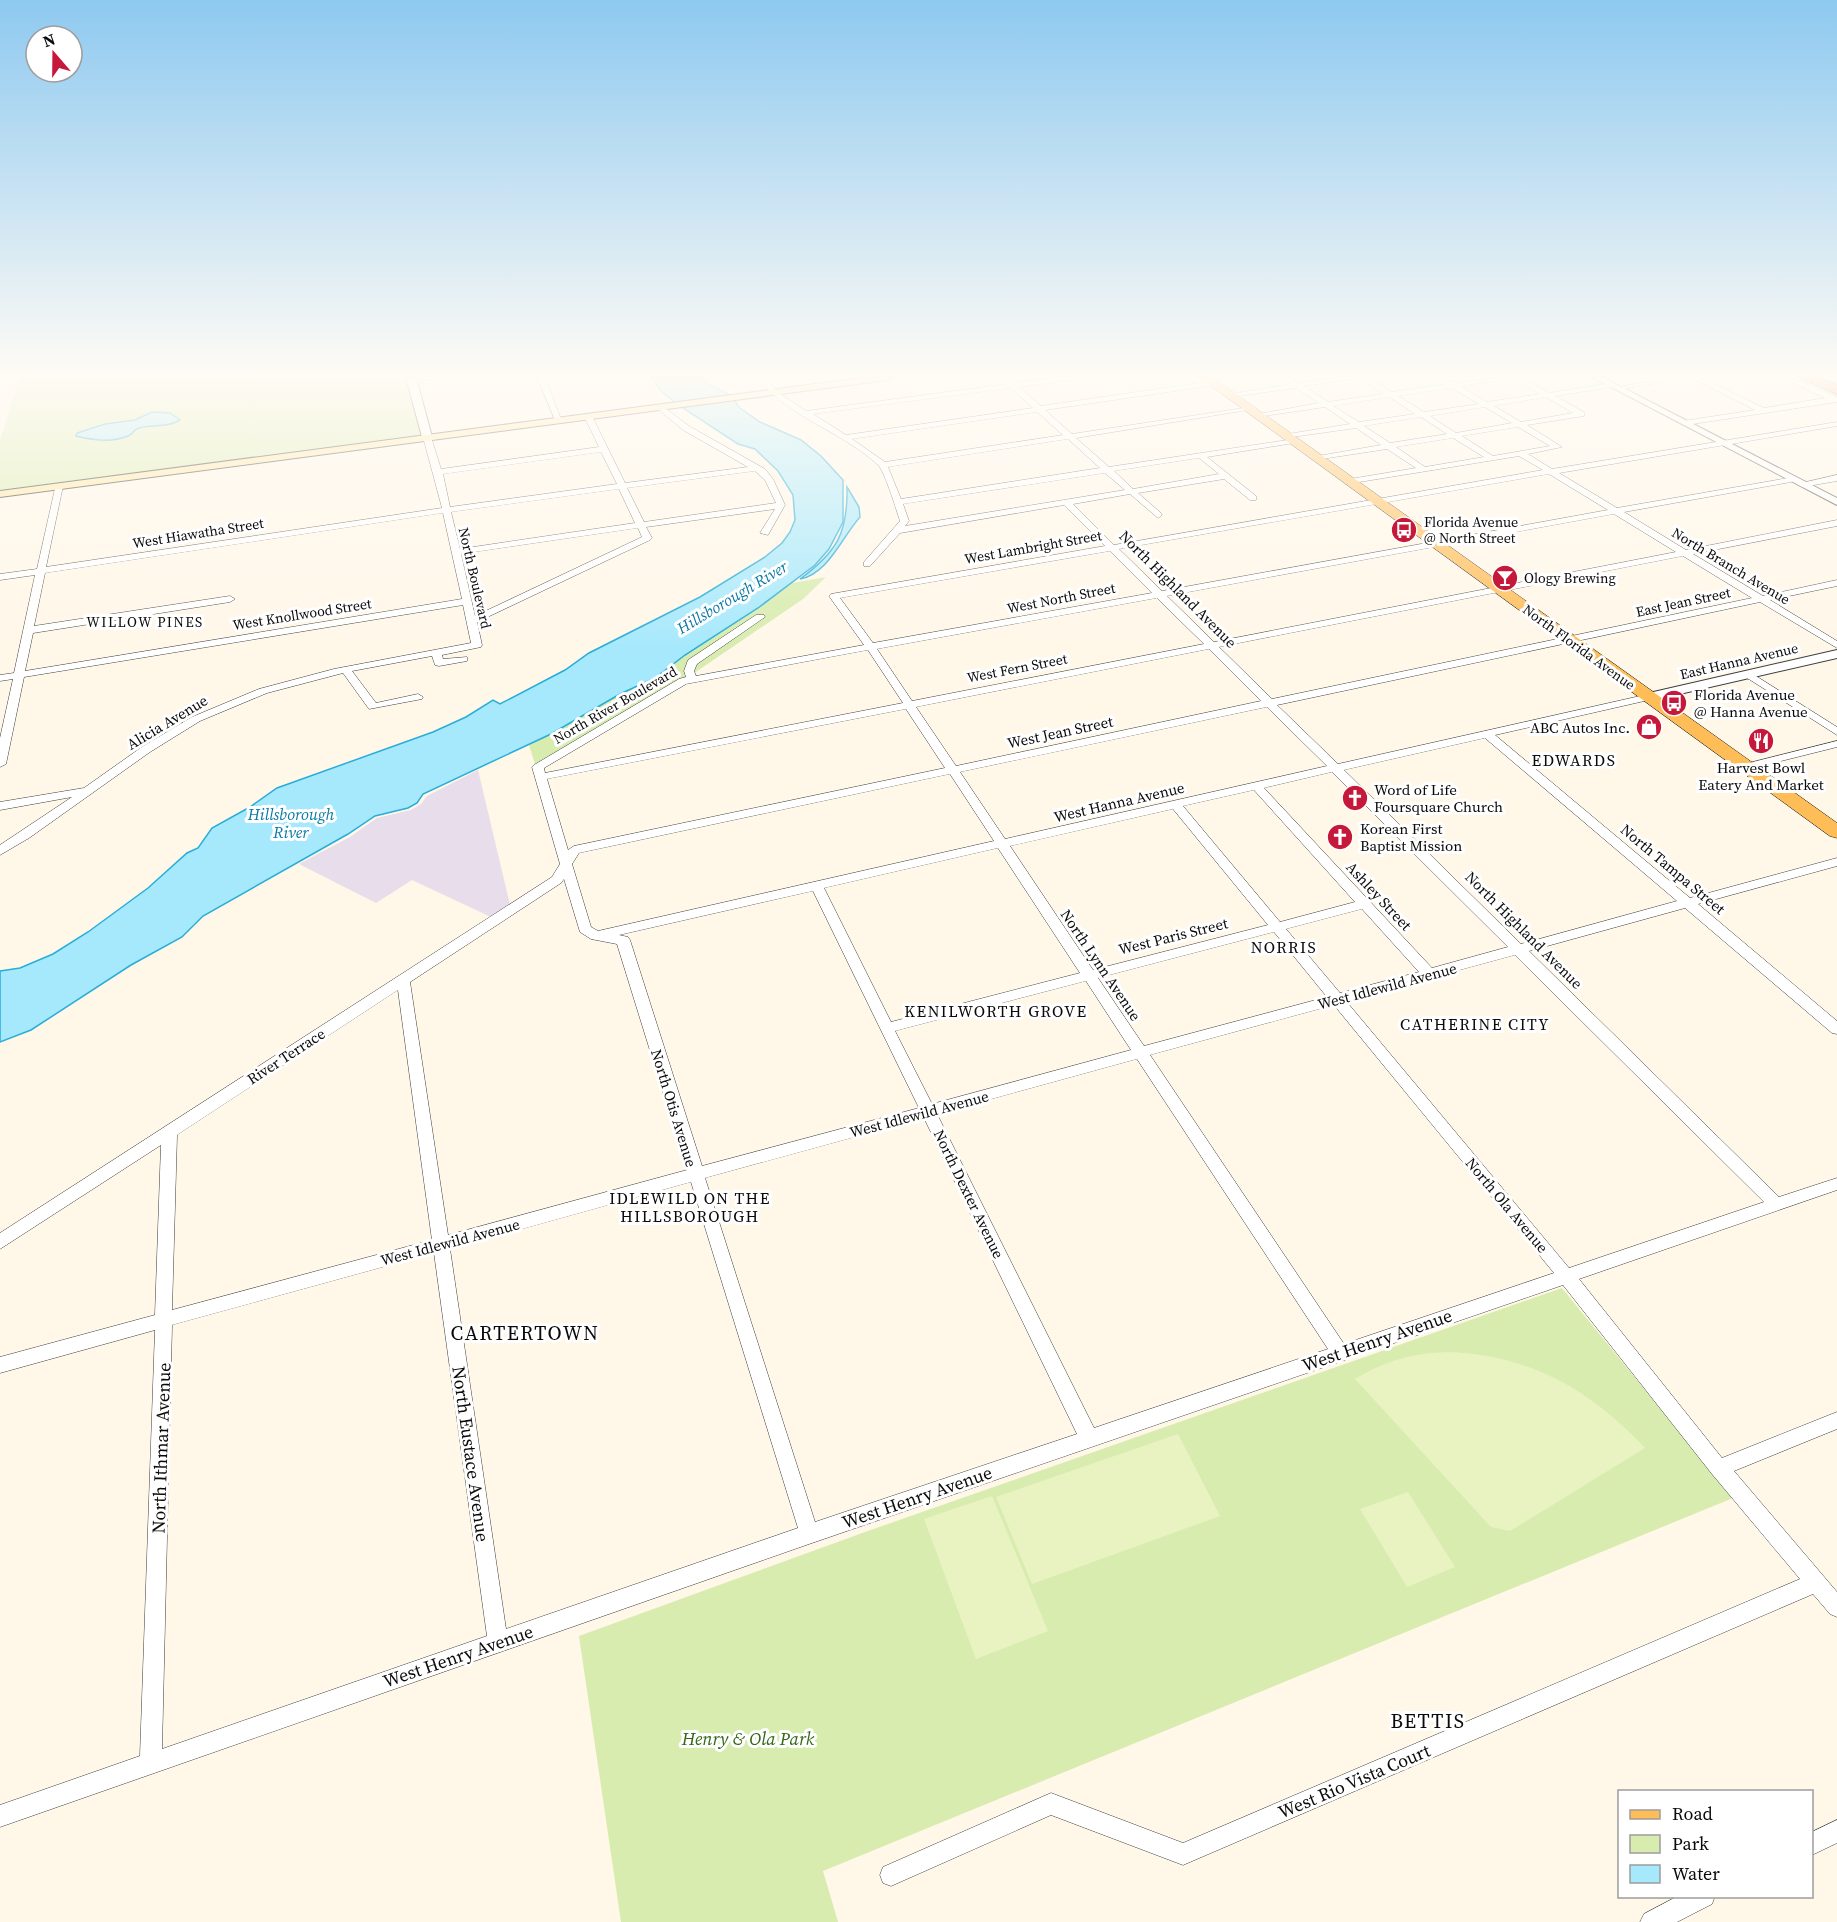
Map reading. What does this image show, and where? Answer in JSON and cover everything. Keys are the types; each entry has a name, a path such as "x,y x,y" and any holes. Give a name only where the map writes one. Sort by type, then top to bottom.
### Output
{"main road":[{"path":"0,494 204,467"},
{"name":"North Florida Avenue","path":"1329,467 1837,832"}],"street":[{"name":"North Boulevard","path":"436,467 477,645"},
{"path":"438,472 476,467"},
{"path":"472,621 647,538 612,467"},
{"path":"867,564 905,521 884,467"},
{"path":"1103,467 1158,515"},
{"path":"897,502 1128,467"},
{"path":"1214,467 1253,498"},
{"path":"1419,467 1423,469"},
{"path":"1350,482 1437,467"},
{"name":"North Branch Avenue","path":"1541,467 1837,645"},
{"name":"West Lambright Street","path":"834,596 1581,467"},
{"path":"1768,467 1837,502"},
{"name":"West Hiawatha Street","path":"0,577 446,510 756,468"},
{"path":"756,468 769,479 781,505"},
{"path":"899,530 1225,476"},
{"path":"1802,484 1837,478"},
{"name":"West North Street","path":"692,680 1791,479"},
{"path":"0,764 59,486"},
{"name":"North Highland Avenue","path":"1067,503 1777,1205"},
{"path":"455,552 781,505"},
{"path":"765,533 781,505"},
{"name":"West Fern Street","path":"541,777 1837,523"},
{"name":"East Jean Street","path":"1569,640 1837,583"},
{"name":"North Lynn Avenue","path":"834,596 871,647 1340,1353"},
{"path":"30,630 230,598"},
{"name":"West Knollwood Street","path":"0,678 467,601"},
{"name":"North River Boulevard","path":"541,777 538,767 667,689 692,680 689,672 692,662 760,617"},
{"name":"West Jean Street","path":"566,864 574,850 1569,640"},
{"name":"Alicia Avenue","path":"0,851 35,830 88,790 179,729 241,699 299,680 436,655 477,645"},
{"name":"East Hanna Avenue","path":"1648,697 1837,654"},
{"path":"436,655 439,663 463,659"},
{"path":"346,670 373,707 418,697"},
{"path":"1748,674 1837,732"},
{"name":"West Hanna Avenue","path":"596,936 1648,697"},
{"name":"North Tampa Street","path":"1487,734 1837,1029"},
{"path":"1745,767 1837,744"},
{"path":"541,777 585,929 596,936"},
{"name":"Ashley Street","path":"1256,786 1429,974"},
{"path":"0,806 88,790"},
{"name":"North Ola Avenue","path":"1175,804 1566,1276 1719,1468 1837,1607"},
{"name":"West Idlewild Avenue","path":"0,1365 1837,862"},
{"name":"River Terrace","path":"0,1242 557,880 566,864"},
{"name":"North Dexter Avenue","path":"817,886 1089,1438"},
{"name":"West Paris Street","path":"886,1028 1364,904"},
{"name":"North Otis Avenue","path":"596,936 623,940 809,1534"},
{"name":"North Eustace Avenue","path":"403,980 498,1642"},
{"name":"North Ithmar Avenue","path":"151,1764 169,1132"},
{"name":"West Henry Avenue","path":"0,1816 809,1534 1837,1184"},
{"path":"1719,1468 1837,1420"},
{"name":"West Rio Vista Court","path":"891,1875 1051,1804 1183,1854 1816,1582"},
{"path":"1813,1844 1837,1832"},
{"path":"1652,1922 1700,1898"}],"shaded area":[{"path":"478,770 510,905 491,917 412,880 376,903 299,864 350,837 377,818 411,810 421,804 427,796"}],"green space":[{"path":"0,467 195,467 0,493"},
{"path":"826,577 803,599 684,680 535,764 528,742 787,584"},
{"name":"Henry & Ola Park","path":"1562,1288 1733,1498 823,1871 838,1922 621,1922 579,1636 865,1532"},
{"path":"1447,1352 1505,1360 1556,1379 1580,1392 1602,1409 1645,1448 1510,1531 1491,1527 1355,1379 1399,1359"},
{"path":"1178,1434 1220,1516 1032,1584 996,1497"},
{"path":"1408,1492 1455,1567 1407,1587 1360,1509"},
{"path":"992,1496 1048,1631 976,1659 924,1519"}],"water":[{"name":"Hillsborough River","path":"773,467 831,467 843,480 843,522 829,549 815,565 758,608 685,655 655,678 620,694 551,734 423,794 417,803 408,808 375,816 348,834 203,916 182,937 131,965 31,1030 0,1042 0,971 20,968 53,954 88,932 148,888 187,853 198,848 212,828 250,807 277,788 433,732 466,717 493,700 500,704 565,670 589,653 700,597 765,557 782,543 795,520 793,495"},
{"path":"847,487 859,507 860,517 827,562 810,576 800,579 823,560 838,540 845,517"}],"place":[{"name":"Florida Avenue @ North Street","path":"1404,530"},
{"name":"Ology Brewing","path":"1505,578"},
{"name":"Florida Avenue @ Hanna Avenue","path":"1674,703"},
{"name":"ABC Autos Inc.","path":"1649,727"},
{"name":"Harvest Bowl Eatery And Market","path":"1761,741"},
{"name":"Word of Life Foursquare Church","path":"1355,798"},
{"name":"Korean First Baptist Mission","path":"1340,837"}],"district":[{"name":"WILLOW PINES","path":"145,622"},
{"name":"EDWARDS","path":"1574,760"},
{"name":"NORRIS","path":"1284,947"},
{"name":"KENILWORTH GROVE","path":"996,1011"},
{"name":"CATHERINE CITY","path":"1475,1024"},
{"name":"IDLEWILD ON THE HILLSBOROUGH","path":"690,1207"},
{"name":"CARTERTOWN","path":"525,1333"},
{"name":"BETTIS","path":"1428,1721"}]}
